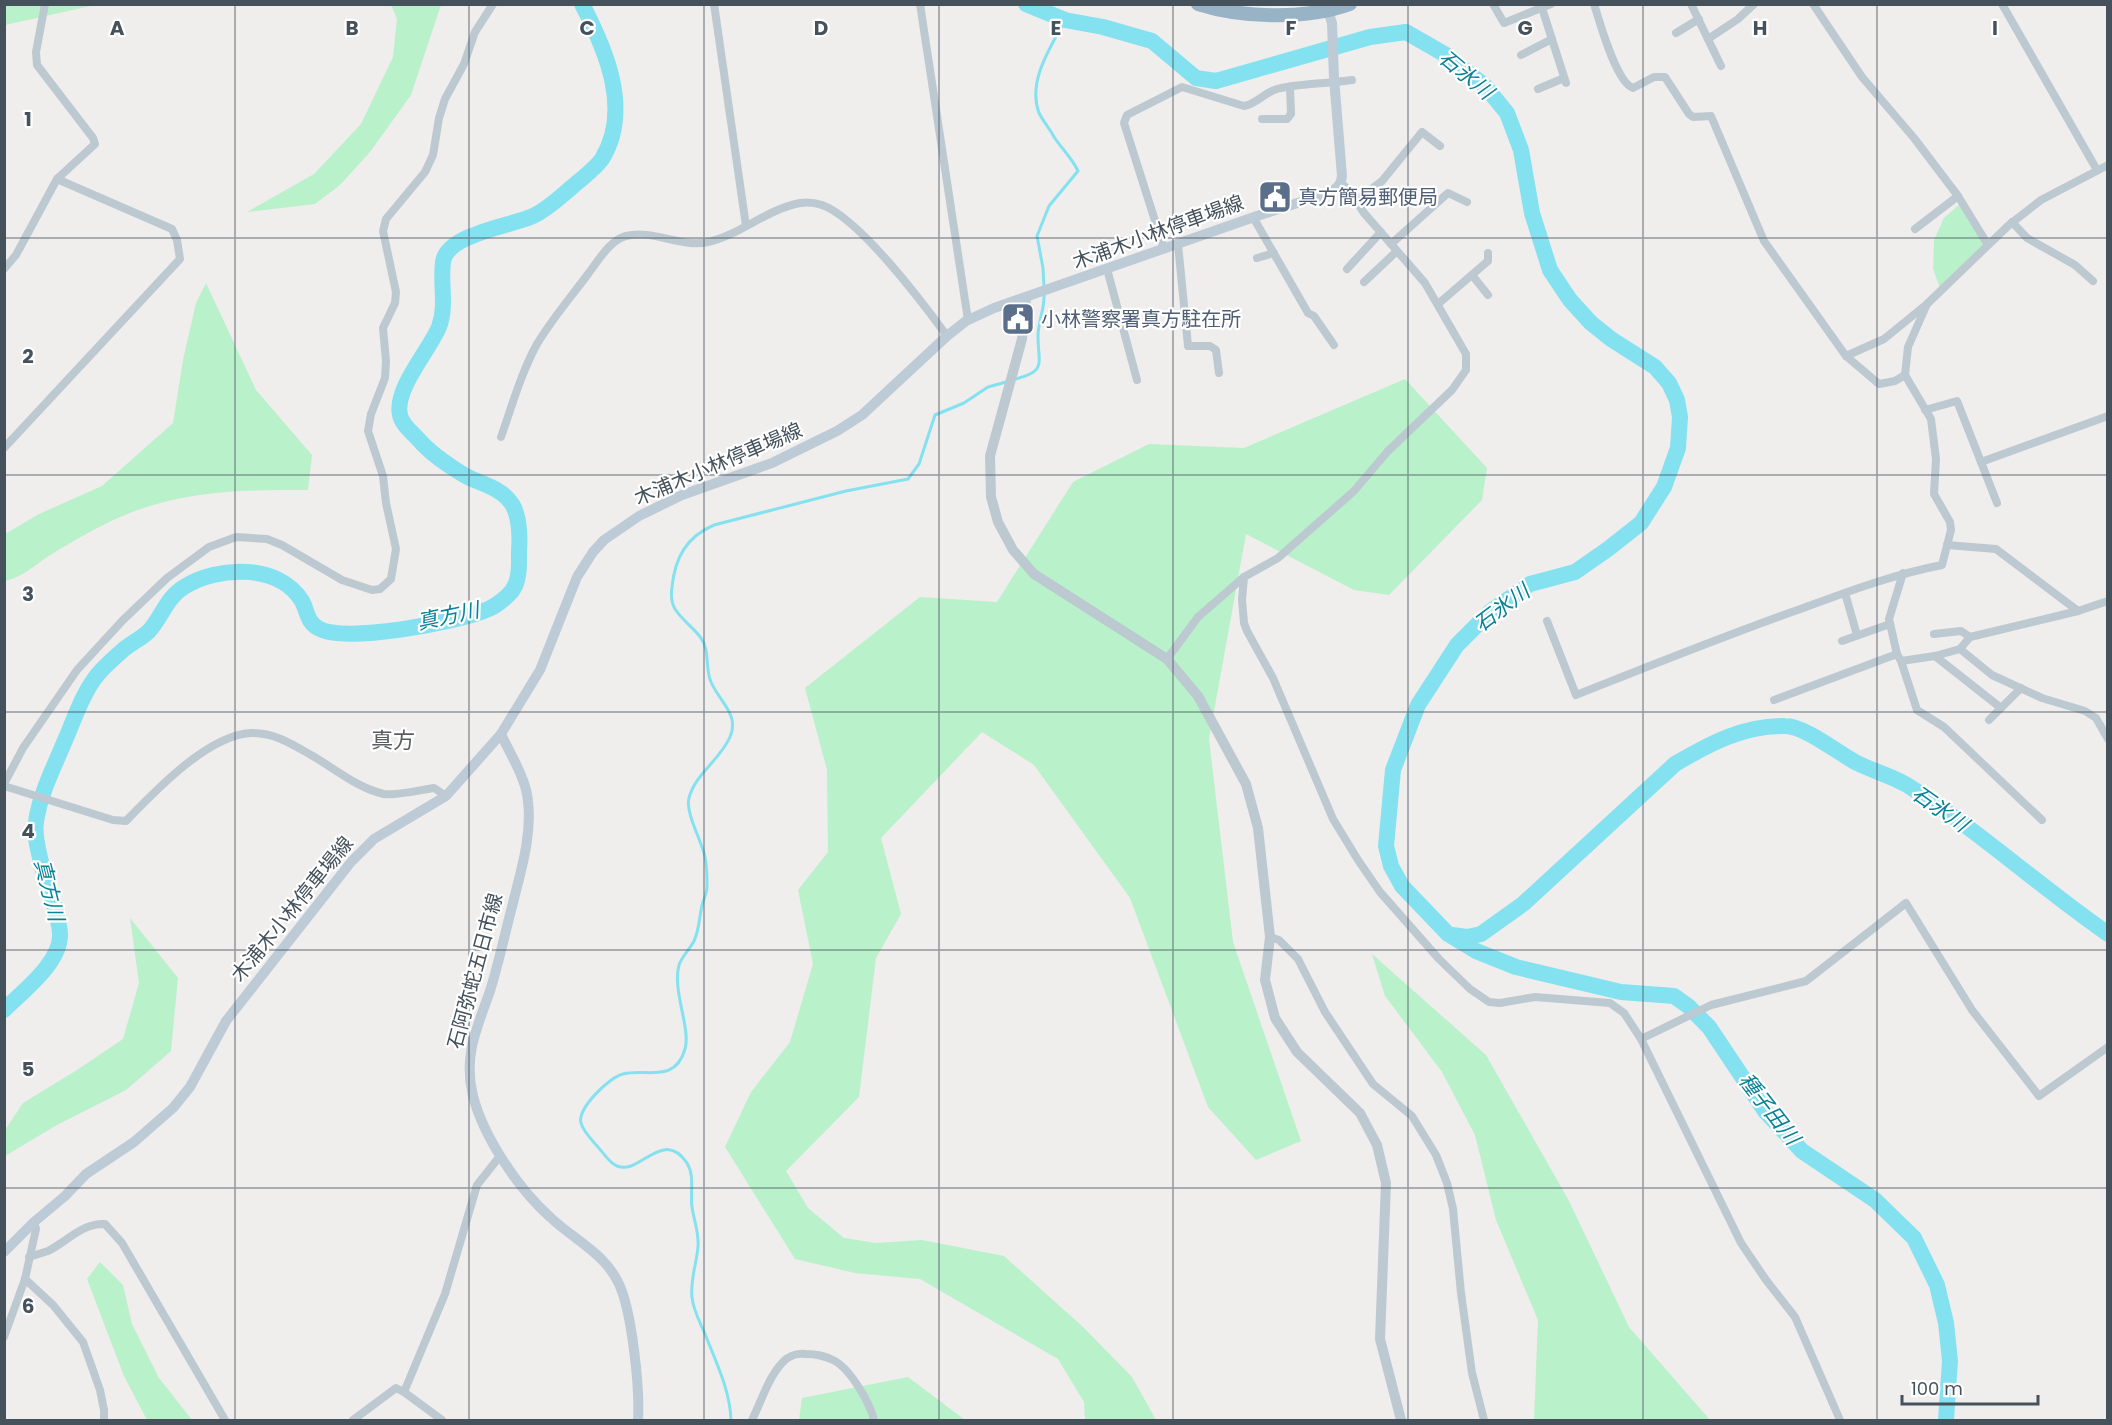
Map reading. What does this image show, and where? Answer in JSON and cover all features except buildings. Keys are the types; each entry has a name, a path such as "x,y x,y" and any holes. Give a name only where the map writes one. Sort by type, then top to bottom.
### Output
{"highway":[{"path":"1198,4 1216,10 1276,14 1327,13 1350,4"}],"main road":[{"path":"1327,13 1341,183"},
{"name":"木浦木小林停車場線","path":"4,1252 86,1174 134,1142 173,1108 190,1087 232,1013 248,990 271,965 351,862 374,839 446,796 501,734 540,670 576,577 604,540 639,516 682,495 772,464 837,431 862,415 947,336 968,320 994,308 1253,217 1329,193 1341,183"},
{"name":"石阿弥蛇五日市線","path":"501,734 520,775 528,799 529,835 496,972 471,1046 468,1071 484,1127 500,1156 544,1211 590,1248 618,1281 630,1326 638,1420"}],"street":[{"path":"4,268 16,255 57,179 95,144 93,138 37,65 36,52 45,4"},
{"path":"446,796 434,788 385,794 352,780 291,743 271,735 252,733 230,736 208,748 146,800 126,821 113,820 7,786 23,748 77,670 130,613 167,578 209,548 236,537 267,538 342,580 365,588 380,589 391,579 396,549 381,465 368,431 371,414 385,378 383,328 395,303 396,292 383,231 386,219 425,172 433,155 439,118 445,99 464,64 475,32 494,4"},
{"path":"714,4 746,226"},
{"path":"920,4 968,320"},
{"path":"1493,4 1504,23 1547,6 1552,39 1565,80 1538,89"},
{"path":"1594,4 1612,59 1628,86 1633,88 1654,77 1665,76 1689,114 1694,117 1711,116 1764,241 1846,356 1879,384 1895,381 1905,375"},
{"path":"1691,4 1721,66"},
{"path":"1708,39 1738,19 1754,4"},
{"path":"1813,4 1862,77 1914,138 1958,196 1988,245"},
{"path":"2002,4 2097,170"},
{"path":"1676,33 1699,19"},
{"path":"1521,55 1552,39"},
{"path":"1164,249 1124,123 1126,115 1182,87 1244,106 1253,105 1268,92 1290,87 1352,80"},
{"path":"1262,119 1287,119 1291,114 1290,87"},
{"path":"1356,201 1382,181 1422,132 1440,146"},
{"path":"1846,356 1884,339 1928,304 2012,222 2041,200 2108,165"},
{"path":"4,448 180,259 177,240 172,229 57,179"},
{"path":"1167,659 1198,617 1244,577 1278,558 1354,491 1388,451 1452,390 1466,370 1466,354 1425,283 1341,183"},
{"path":"1364,282 1394,247 1448,193 1467,202"},
{"path":"1915,229 1958,196"},
{"path":"501,437 522,376 536,346 555,317 605,252 620,239 638,235 692,243 706,242 723,237 779,209 801,203 823,205 859,230 913,291 947,336"},
{"path":"1253,217 1308,313 1314,316 1334,345"},
{"path":"2012,222 2027,238 2075,265 2093,281"},
{"path":"1347,269 1381,232"},
{"path":"1178,244 1188,346 1210,346 1216,350 1219,373"},
{"path":"1257,258 1274,253"},
{"path":"1438,304 1488,261 1488,253"},
{"path":"1107,269 1137,380"},
{"path":"1472,275 1488,295"},
{"path":"1026,298 1022,339 990,456 991,497 998,522 1013,550 1034,574 1167,659 1198,696 1246,783 1258,828 1270,937 1265,980 1275,1018 1297,1052 1360,1113 1377,1145 1386,1183 1380,1339 1401,1420"},
{"path":"1547,621 1576,695 1739,630 1903,573 1942,565 1951,530 1950,522 1934,494 1936,459 1930,419 1905,375 1908,347 1928,304"},
{"path":"1925,410 1957,401 1996,503"},
{"path":"1981,462 2108,416"},
{"path":"1947,545 1995,549 2078,611"},
{"path":"1903,573 1889,620 1917,710 1944,727 2042,820"},
{"path":"1244,577 1242,600 1247,631 1273,678 1334,819 1380,892 1439,960 1470,989 1489,1002 1500,1003 1535,997 1610,1003 1624,1013 1641,1039 1741,1243 1795,1317 1840,1420"},
{"path":"1845,593 1857,636"},
{"path":"1774,700 1899,658 1935,656 1960,649 1970,637 2078,611 2108,601"},
{"path":"1842,641 1890,624"},
{"path":"1934,634 1961,631 1970,637"},
{"path":"1960,649 1992,675 2042,698 2096,718 2108,739"},
{"path":"1935,656 2001,708"},
{"path":"1989,720 2021,688"},
{"path":"1641,1039 1711,1005 1806,981 1906,903 1972,1010 2039,1096 2108,1047"},
{"path":"1270,937 1279,939 1298,959 1325,1012 1373,1084 1412,1116 1436,1155 1447,1183 1453,1209 1472,1373 1484,1420"},
{"path":"404,1392 445,1294 477,1185 500,1156"},
{"path":"4,1337 24,1279 36,1229 34,1221"},
{"path":"29,1257 48,1251 94,1223 105,1224 123,1243 225,1420"},
{"path":"24,1279 53,1305 83,1342 100,1390 104,1420"},
{"path":"752,1420 781,1363 792,1354 797,1353 817,1354 836,1361 854,1380 872,1411 874,1420"},
{"path":"353,1420 396,1388 442,1420"}],"green space":[{"path":"5,4 95,5 5,25"},
{"path":"391,5 441,5 411,95 370,152 340,185 315,204 247,212 314,174 361,124 393,57 397,19"},
{"path":"1959,205 1990,247 1940,288 1933,269 1934,240 1944,218"},
{"path":"206,283 256,390 312,455 308,490 235,491 166,501 120,517 52,554 23,574 5,581 5,534 39,514 102,486 173,423 183,360 196,303"},
{"path":"1405,379 1487,468 1482,500 1389,595 1354,590 1246,534 1209,739 1233,942 1301,1141 1256,1160 1208,1107 1130,898 1034,765 982,732 881,838 901,914 876,958 859,1097 786,1171 808,1208 844,1238 876,1243 922,1240 1004,1256 1083,1327 1132,1377 1156,1420 1085,1420 1084,1402 1058,1359 920,1279 855,1273 795,1259 725,1147 751,1092 790,1042 813,964 798,890 828,852 827,770 805,688 920,597 997,602 1073,482 1149,444 1244,448"},
{"path":"130,918 178,978 171,1051 126,1090 55,1126 5,1156 5,1130 23,1103 123,1039 139,983"},
{"path":"1372,954 1486,1055 1569,1201 1629,1327 1710,1420 1534,1420 1538,1320 1496,1220 1475,1135 1442,1072 1385,996"},
{"path":"100,1262 123,1285 132,1324 159,1378 192,1420 147,1420 124,1376 87,1279"},
{"path":"908,1377 965,1420 799,1420 802,1398"}],"waterway":[{"name":"真方川","path":"4,1010 40,975 55,955 59,944 59,924 43,871 36,832 38,811 48,779 89,687 105,667 149,631 178,591 213,575 230,572 263,574 292,589 302,601 312,623 318,628 351,634 401,630 472,615 497,605 515,587 518,572 519,534 517,515 512,504 490,486 464,475 429,450 403,422 400,405 407,382 439,327 443,311 442,270 447,252 467,238 523,220 544,210 596,166 611,140 615,121 612,80 607,60 582,4"},
{"name":"石氷川","path":"1026,4 1065,20 1103,27 1152,41 1196,78 1216,81 1370,37 1406,32 1446,55 1485,86 1507,113 1521,150 1532,213 1550,270 1570,300 1591,323 1611,339 1655,367 1669,383 1677,400 1680,417 1678,448 1664,487 1641,523 1575,572 1530,584 1491,611 1457,645 1418,705 1393,770 1386,846 1391,866 1402,886 1448,934 1476,951 1516,967 1621,992 1674,996 1688,1006 1709,1027 1765,1111 1802,1151 1875,1200 1914,1238 1937,1285 1946,1323 1950,1361 1946,1420"},
{"path":"1044,287 1037,236 1049,206 1078,171 1039,113 1036,101 1036,89 1042,65 1065,20"},
{"path":"1012,380 1031,373 1038,366 1038,331 1044,294"},
{"path":"731,1420 722,1376 693,1302 692,1284 698,1241 692,1207 692,1179 687,1163 678,1153 669,1150 660,1151 634,1165 626,1167 614,1165 590,1138 581,1123 584,1110 595,1094 617,1076 667,1071 680,1060 685,1049 686,1031 677,975 680,962 696,936 707,886 705,857 688,804 692,789 726,745 730,737 732,722 727,708 711,682 704,643 681,617 672,601 671,592 676,567 689,542 714,525 846,491 908,479 919,464 935,415 964,403 988,387 1006,382"},
{"name":"石氷川","path":"1452,935 1467,937 1481,934 1523,904 1675,764 1701,749 1741,732 1785,726 1802,730 1857,763 1907,785 1959,821 2108,934"}],"place":[{"name":"真方簡易郵便局","path":"1275,197"},
{"name":"小林警察署真方駐在所","path":"1018,319"}],"district":[{"name":"真方","path":"393,740"}],"water label":[{"name":"種子田川","path":"1769,1109"}]}
